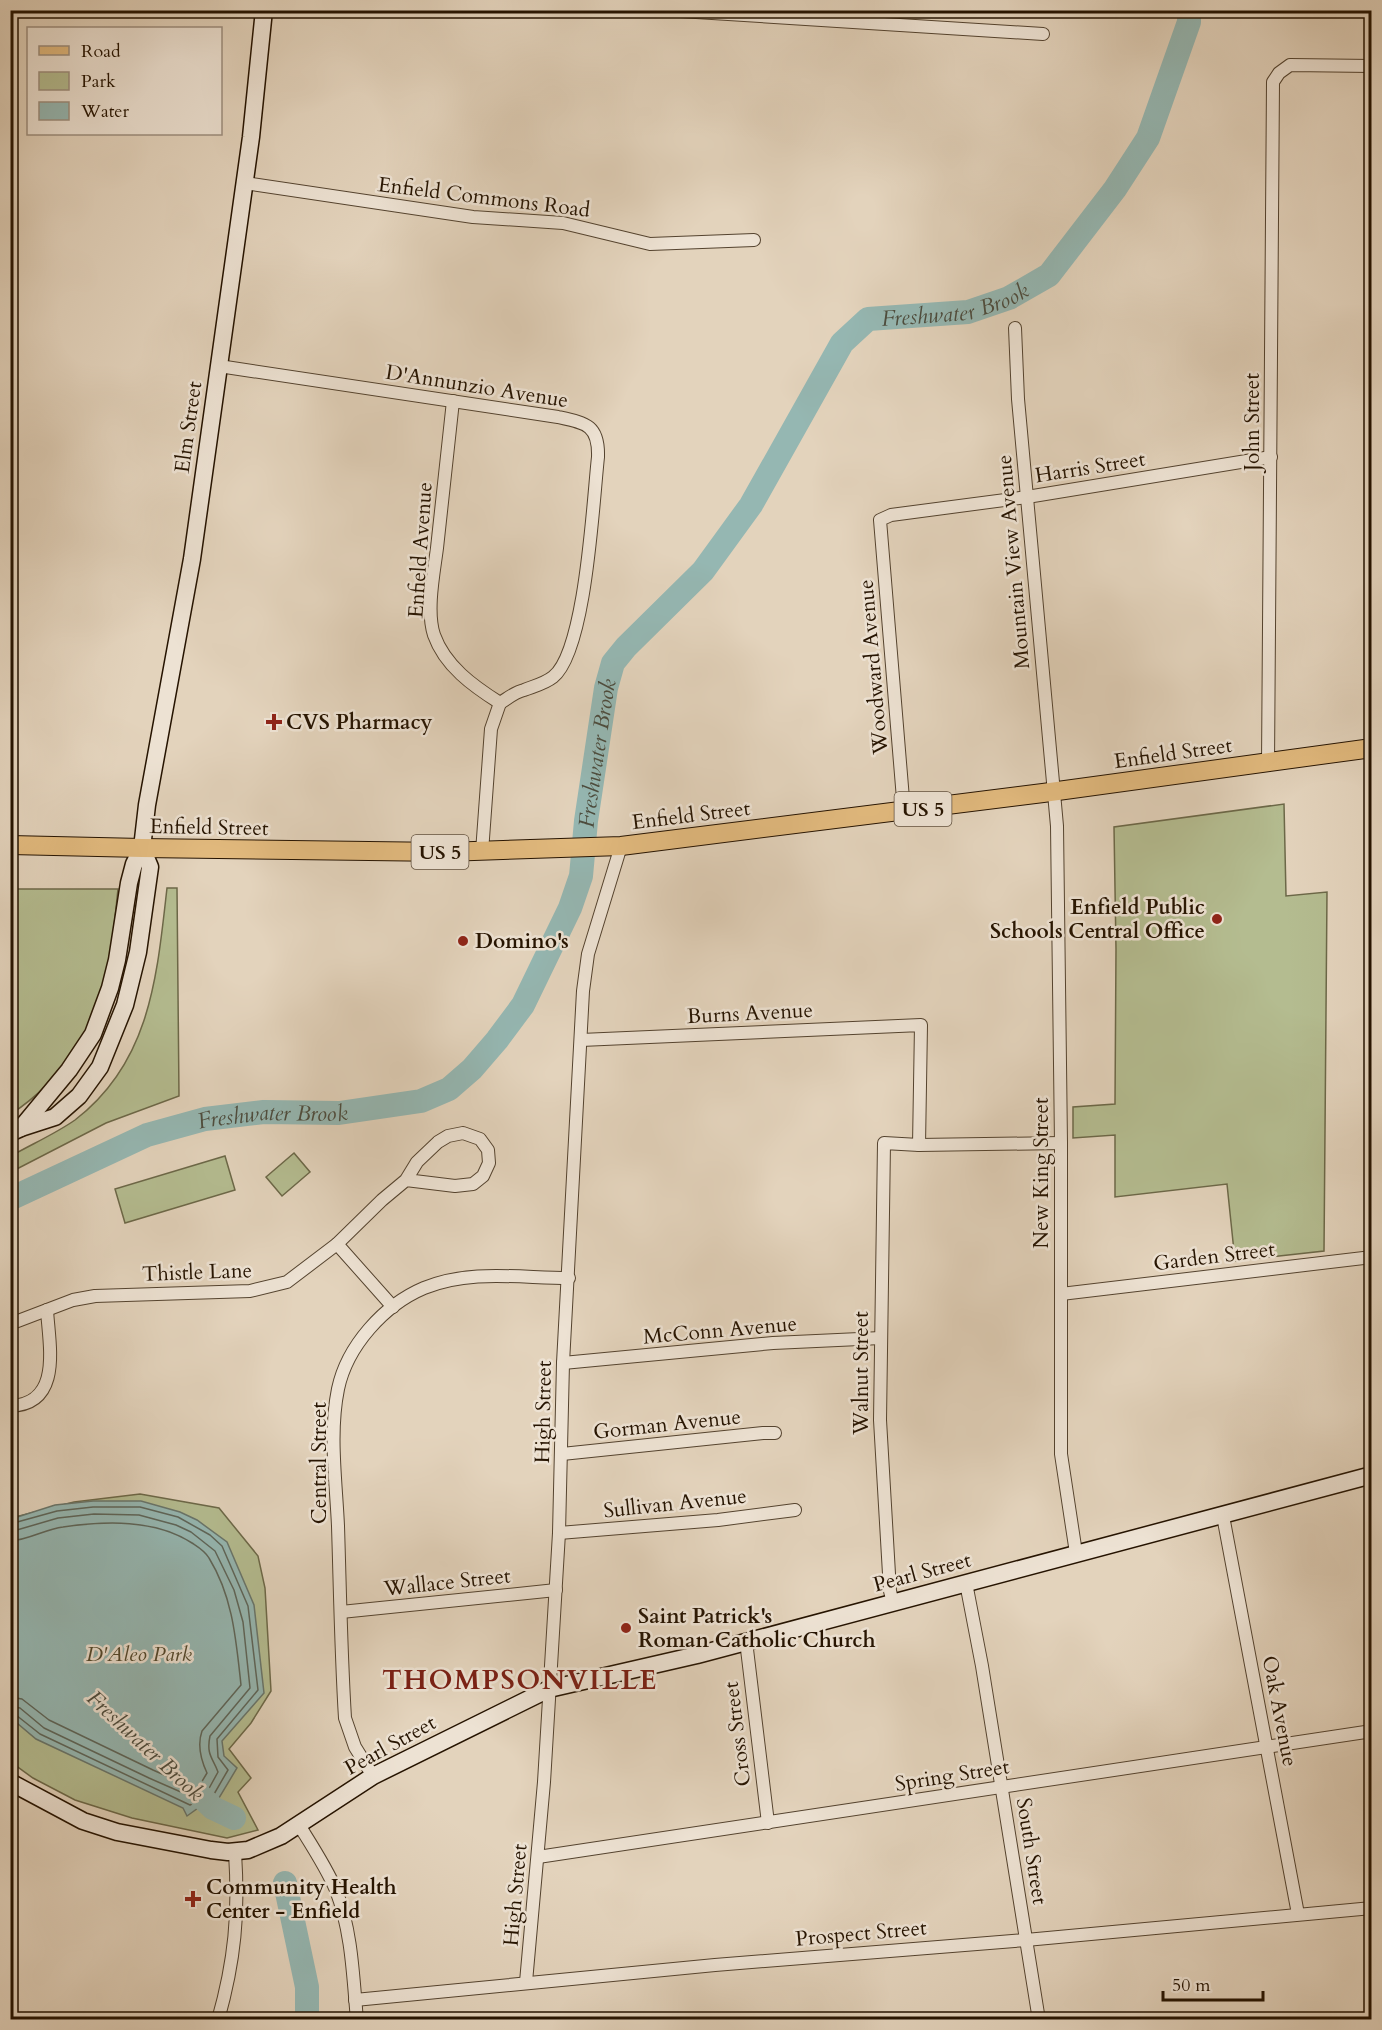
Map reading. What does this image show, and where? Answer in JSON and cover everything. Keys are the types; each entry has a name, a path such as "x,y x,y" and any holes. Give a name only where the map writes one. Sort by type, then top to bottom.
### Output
{"main road":[{"name":"Enfield Street","path":"10,844 482,852 621,846 1054,792 1371,748"}],"street":[{"path":"664,10 1043,34"},
{"name":"Elm Street","path":"142,848 151,781 192,559 245,183 263,11"},
{"name":"John Street","path":"1268,763 1273,82 1279,73 1290,65 1371,66"},
{"name":"Enfield Commons Road","path":"245,183 473,217 563,223 650,244 754,240"},
{"name":"Mountain View Avenue","path":"1015,328 1018,399 1054,792"},
{"name":"D'Annunzio Avenue","path":"219,366 579,422 588,426 595,433 598,443 583,593 573,642 555,676 540,685 522,690 500,703"},
{"name":"Enfield Avenue","path":"453,401 431,611 434,633 445,658 458,672 481,692 500,703"},
{"name":"Harris Street","path":"880,520 891,515 1027,497 1271,457"},
{"name":"Woodward Avenue","path":"880,520 904,811"},
{"path":"482,852 491,729 500,703"},
{"name":"New King Street","path":"1054,792 1057,826 1061,1143 1061,1454 1076,1552"},
{"name":"High Street","path":"526,1982 538,1857 556,1590 563,1364 583,991 588,954 621,846"},
{"path":"16,1130 69,1070 93,1034 110,988 117,960 129,883 134,864 142,848"},
{"path":"16,1130 48,1120 68,1107 100,1067 116,1030 133,979 150,867 142,848"},
{"name":"Burns Avenue","path":"580,1040 921,1025 919,1145"},
{"name":"Thistle Lane","path":"10,1323 73,1300 95,1296 250,1291 287,1282 337,1244 406,1180 417,1162 438,1142 448,1136 470,1134 480,1139 488,1150 489,1162 483,1176 473,1184 455,1186 406,1180"},
{"name":"Walnut Street","path":"893,1604 890,1591 881,1462 884,1143 919,1145"},
{"path":"919,1145 1061,1143"},
{"path":"337,1244 393,1307"},
{"name":"Garden Street","path":"1061,1294 1371,1257"},
{"name":"Central Street","path":"372,1776 355,1746 345,1718 334,1447 339,1388 349,1359 360,1342 393,1307 423,1288 464,1278 489,1275 568,1278"},
{"path":"10,1406 24,1405 37,1396 48,1382 50,1351 46,1310"},
{"name":"McConn Avenue","path":"563,1364 773,1343 881,1338"},
{"name":"Gorman Avenue","path":"562,1454 775,1433"},
{"name":"Pearl Street","path":"235,1852 261,1846 299,1825 372,1776 549,1689 688,1657 893,1604 1076,1552 1223,1516 1371,1475"},
{"name":"Sullivan Avenue","path":"559,1533 718,1520 795,1510"},
{"name":"Oak Avenue","path":"1223,1516 1298,1914"},
{"name":"South Street","path":"966,1583 982,1666 1039,2019"},
{"name":"Wallace Street","path":"341,1612 556,1590"},
{"name":"Cross Street","path":"746,1641 768,1823"},
{"name":"Spring Street","path":"538,1857 1371,1731"},
{"path":"10,1782 83,1821 117,1832 211,1850 235,1852 236,1937 229,1980 218,2019"},
{"path":"299,1825 325,1867 341,1907 351,1950 357,2019"},
{"name":"Prospect Street","path":"355,2000 526,1982 1371,1908"},
{"path":"89,2019 107,2019"}],"green space":[{"path":"1284,804 1286,896 1327,892 1324,1251 1235,1261 1227,1184 1115,1197 1115,1135 1073,1138 1073,1107 1115,1104 1114,827"},
{"path":"167,888 177,888 179,1096 106,1123 11,1172 11,1156 75,1120 100,1097 120,1072 135,1044 154,984"},
{"path":"11,889 118,889 114,930 102,993 85,1034 60,1070 29,1101 11,1114"},
{"path":"294,1153 310,1172 282,1196 266,1177"},
{"path":"225,1156 235,1190 125,1223 115,1189"},
{"name":"D'Aleo Park","path":"140,1494 219,1508 258,1556 265,1588 271,1691 251,1723 229,1749 251,1778 238,1792 258,1830 227,1838 132,1818 75,1800 33,1778 11,1762 11,1518 74,1502"}],"water":[{"name":"D'Aleo Park","path":"93,1501 141,1501 180,1512 197,1520 227,1542 254,1605 264,1693 222,1741 224,1756 237,1768 210,1813 201,1806 187,1816 183,1808 36,1739 11,1718 11,1519 55,1505"}],"waterway":[{"name":"Freshwater Brook","path":"10,1199 147,1135 205,1119 264,1112 339,1113 421,1101 449,1089 472,1069 523,1005 570,908 581,876 586,821 606,688 613,663 626,647 703,571 751,505 842,343 868,319 968,312 1009,298 1049,275 1115,189 1148,138 1189,22 1189,10"},
{"name":"Freshwater Brook","path":"191,1787 213,1808 234,1818"},
{"name":"Freshwater Brook","path":"285,1883 307,1987 307,2020"}],"place":[{"name":"CVS Pharmacy","path":"274,722"},
{"name":"Enfield Public Schools Central Office","path":"1217,919"},
{"name":"Domino's","path":"463,941"},
{"name":"Saint Patrick's Roman Catholic Church","path":"626,1628"},
{"name":"Community Health Center - Enfield","path":"193,1899"}],"district":[{"name":"THOMPSONVILLE","path":"520,1680"}]}
